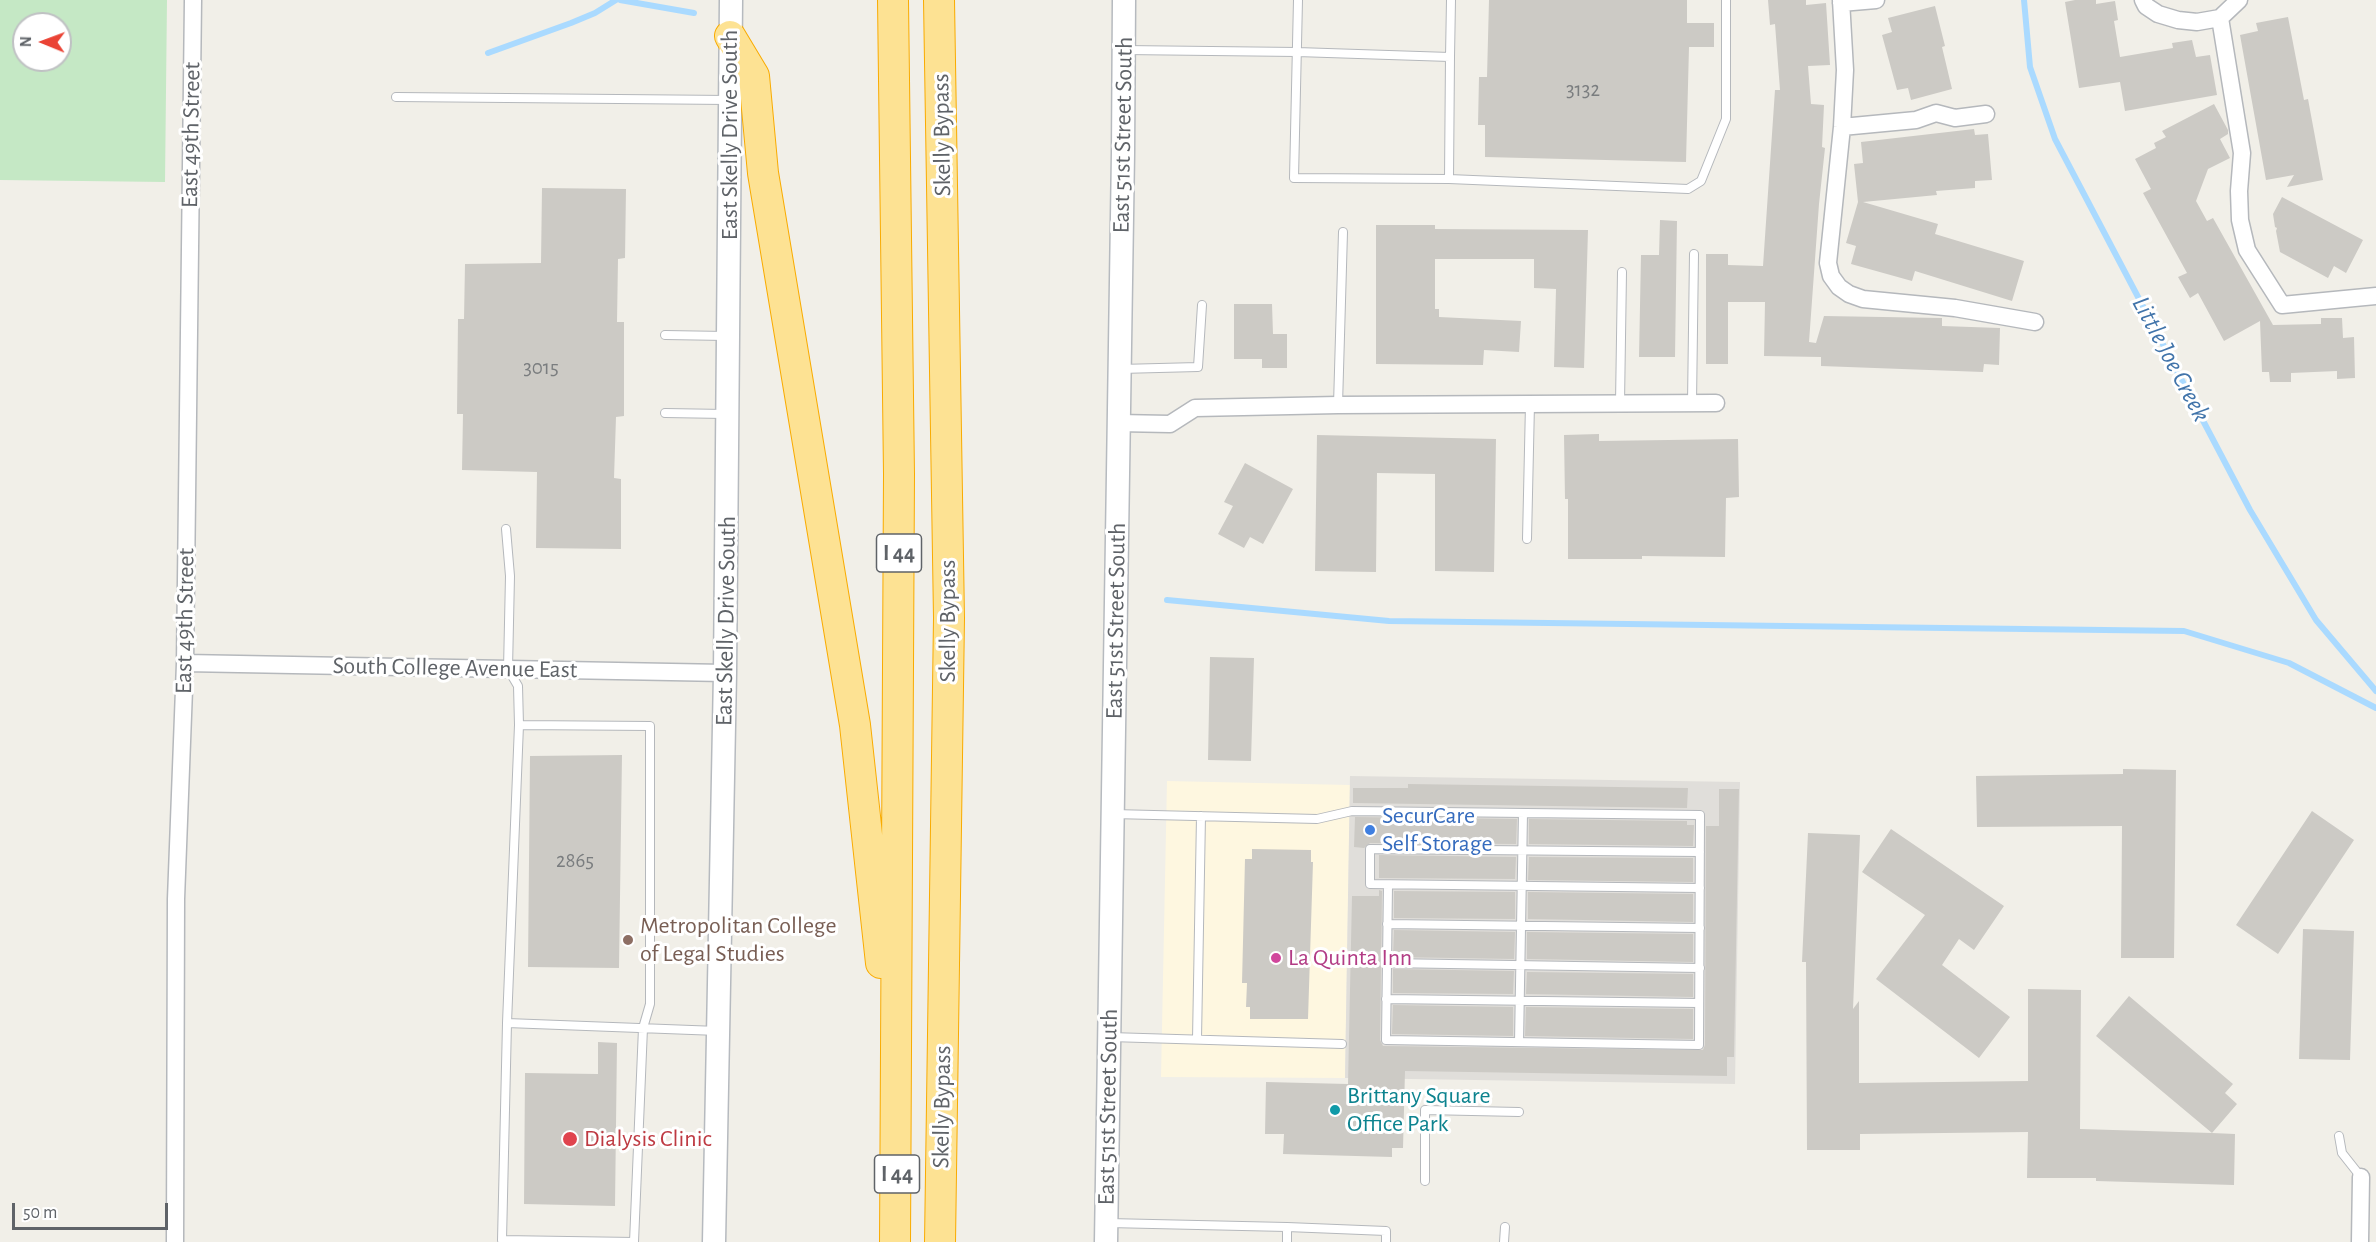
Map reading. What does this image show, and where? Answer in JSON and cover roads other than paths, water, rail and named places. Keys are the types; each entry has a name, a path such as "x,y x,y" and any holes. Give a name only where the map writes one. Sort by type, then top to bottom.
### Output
{"highway":[{"name":"Skelly Bypass","path":"893,0 899,463 898,1107 895,1242"},
{"name":"Skelly Bypass","path":"939,0 949,618 940,1242"},
{"path":"730,36 754,76 763,173 855,725 898,1107"}],"main road":[{"name":"East Skelly Drive South","path":"714,1242 729,414 730,0"},
{"name":"East 51st Street South","path":"1106,1233 1124,0"}],"street":[{"name":"East 49th Street","path":"175,1242 176,899 185,663 193,0"},
{"path":"1876,0 1841,2 1845,70 1842,127 1828,263 1831,276 1839,287 1849,294 1863,298 1955,308 2035,322"},
{"path":"2143,0 2146,6 2158,14 2178,20 2197,22 2220,18 2239,0"},
{"path":"2220,18 2242,153 2239,191 2240,220 2247,250 2282,305 2376,296"},
{"path":"1842,127 1916,120 1936,113 1955,118 1986,114"},
{"path":"1118,423 1170,424 1195,408 1716,403"},
{"name":"South College Avenue East","path":"185,663 725,674"},
{"path":"2360,1242 2361,1177"}],"lane":[{"path":"1298,0 1294,178 1449,179 1688,189 1701,181 1726,119 1726,0"},
{"path":"1449,179 1451,0"},
{"path":"1124,50 1450,57"},
{"path":"396,97 730,100"},
{"path":"1338,405 1343,232"},
{"path":"1692,403 1694,254"},
{"path":"1620,403 1622,272"},
{"path":"1119,369 1198,367 1202,306"},
{"path":"665,335 729,336"},
{"path":"1527,539 1530,404"},
{"path":"665,413 729,414"},
{"path":"506,529 510,576 508,669 518,686 519,725 507,1023 502,1241 634,1242 643,1028 650,1004 650,726 519,725"},
{"path":"1112,814 1317,819 1352,811 1700,815 1699,1045 1386,1040 1388,885"},
{"path":"1519,1042 1523,813"},
{"path":"1197,1039 1201,816"},
{"path":"1700,852 1370,849 1370,884 1700,888"},
{"path":"1387,924 1700,928"},
{"path":"1386,963 1700,968"},
{"path":"1386,999 1699,1003"},
{"path":"507,1023 718,1031"},
{"path":"1109,1037 1342,1044"},
{"path":"1425,1181 1425,1110 1519,1112"},
{"path":"2339,1136 2342,1153 2361,1177"},
{"path":"1287,1227 1287,1242"},
{"path":"1106,1233 1287,1227 1386,1231 1386,1242"},
{"path":"1504,1242 1505,1227"}],"waterway":[{"path":"488,53 571,23 595,13 616,0"},
{"path":"620,0 694,13"},
{"name":"Little Joe Creek","path":"2024,0 2030,67 2055,139 2250,510 2316,620 2376,691"},
{"path":"1167,600 1389,621 2184,631 2289,663 2376,708"}],"place":[{"name":"SecurCare Self Storage","path":"1370,830"},
{"name":"Metropolitan College of Legal Studies","path":"628,940"},
{"name":"La Quinta Inn","path":"1276,958"},
{"name":"Brittany Square Office Park","path":"1335,1110"},
{"name":"Dialysis Clinic","path":"570,1139"}]}
